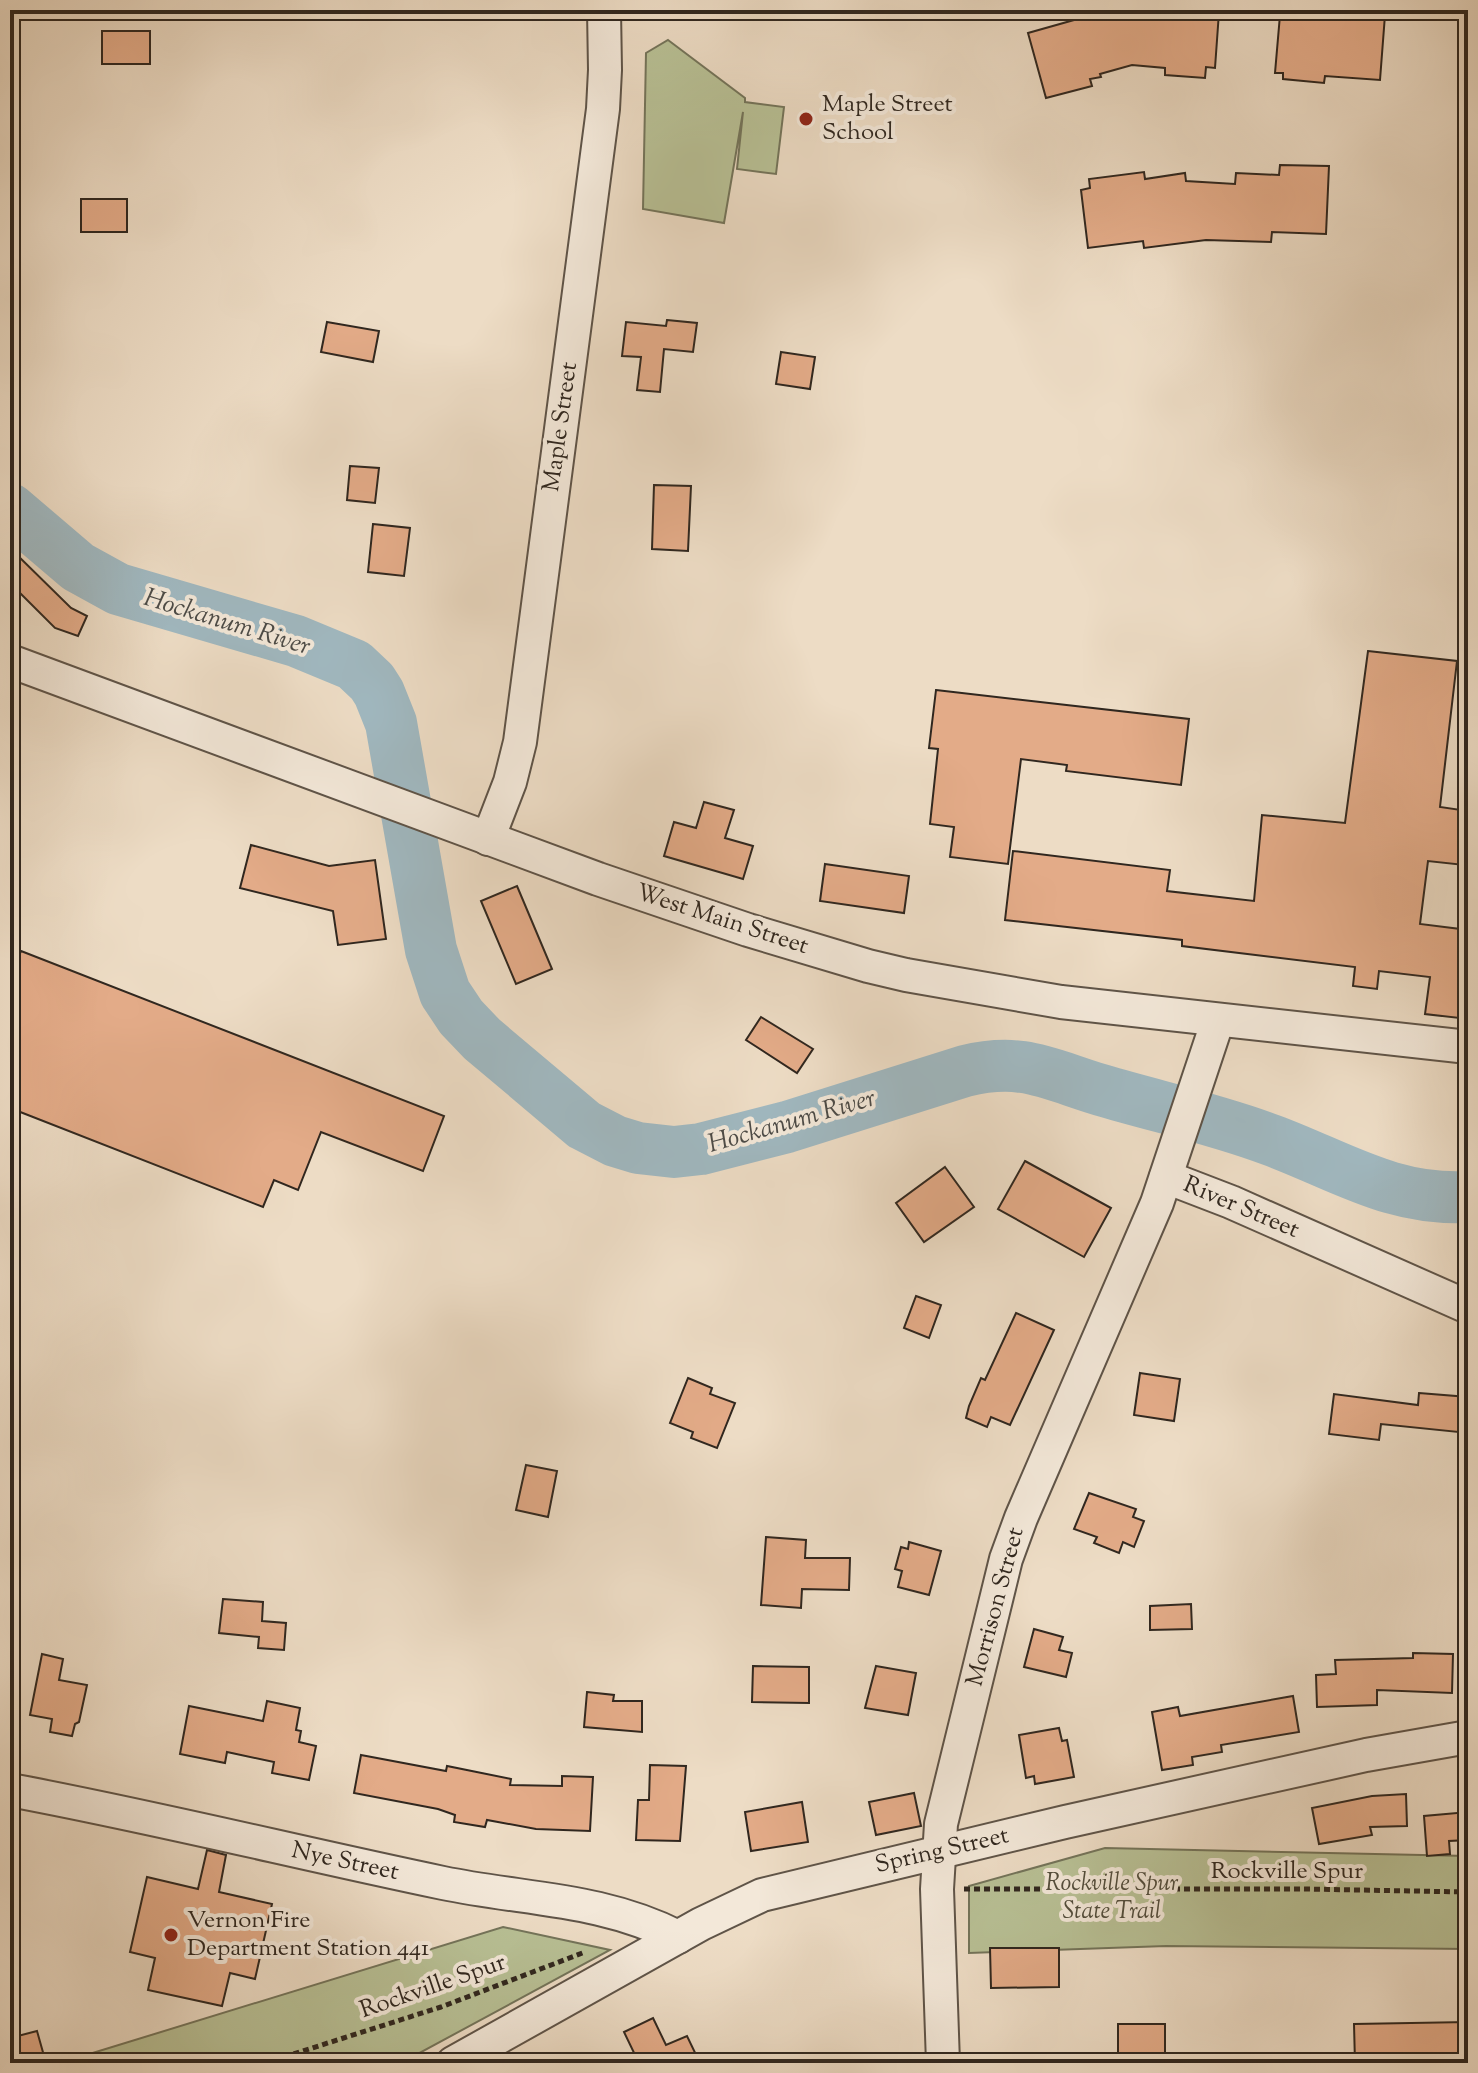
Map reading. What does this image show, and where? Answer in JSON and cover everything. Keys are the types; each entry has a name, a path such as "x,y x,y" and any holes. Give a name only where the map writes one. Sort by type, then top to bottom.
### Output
{"street":[{"name":"Maple Street","path":"488,839 510,782 520,742 603,109 604,10"},
{"name":"West Main Street","path":"10,661 388,803 707,917 906,975 1061,1002 1468,1047"},
{"name":"River Street","path":"1218,1020 1170,1163 1231,1202 1468,1307"},
{"name":"Morrison Street","path":"943,2063 938,1852 947,1794 1013,1537 1141,1241 1170,1163"},
{"name":"Spring Street","path":"453,2063 678,1937 762,1895 1366,1755 1468,1737"},
{"name":"Nye Street","path":"10,1790 443,1883 613,1910 644,1920 678,1937"}],"path":[{"name":"Rockville Spur","path":"961,1889 1468,1892"},
{"name":"Rockville Spur","path":"265,2063 441,2007 595,1948"}],"green space":[{"path":"668,40 745,98 745,102 784,107 776,174 737,169 743,112 724,223 643,209 646,53"},
{"name":"Rockville Spur State Trail","path":"1105,1848 1468,1856 1468,1949 1166,1946 969,1953 969,1886"},
{"path":"503,1927 610,1950 401,2063 60,2063"}],"building":[{"path":"1071,10 1219,12 1215,68 1206,67 1205,78 1165,75 1165,68 1132,65 1090,79 1092,86 1046,98 1028,33 1074,20"},
{"path":"1332,11 1385,15 1380,80 1325,76 1324,83 1283,79 1283,73 1275,73 1280,15 1332,19"},
{"path":"102,31 150,31 150,64 102,64"},
{"path":"1280,165 1329,166 1326,234 1272,232 1271,242 1206,240 1144,248 1143,241 1088,248 1081,190 1090,188 1089,179 1144,172 1145,179 1185,173 1186,181 1235,184 1236,173 1279,175"},
{"path":"81,199 127,199 127,232 81,232"},
{"path":"667,320 697,323 693,352 664,349 660,392 637,390 641,357 622,356 626,322 666,326"},
{"path":"327,322 379,331 373,362 321,352"},
{"path":"781,352 815,357 810,389 776,384"},
{"path":"350,466 379,468 375,503 347,500"},
{"path":"654,485 691,486 688,551 652,549"},
{"path":"373,524 410,528 404,576 368,572"},
{"path":"10,548 71,608 87,616 78,636 55,628 10,583"},
{"path":"1368,651 1457,661 1440,807 1468,811 1464,865 1428,861 1420,924 1468,930 1468,1019 1425,1014 1430,977 1379,971 1377,989 1353,986 1355,967 1182,946 1182,940 1005,920 1013,851 1170,870 1167,891 1254,901 1262,815 1345,823"},
{"path":"936,690 1189,719 1181,785 1066,771 1067,765 1021,759 1008,864 950,857 954,827 930,824 938,749 929,748"},
{"path":"704,802 734,810 725,838 753,846 743,879 664,856 674,822 696,828"},
{"path":"251,845 329,866 375,860 386,939 338,945 333,911 240,888"},
{"path":"825,864 909,876 904,913 820,901"},
{"path":"517,886 552,969 516,984 481,901"},
{"path":"21,951 444,1116 423,1171 321,1132 298,1190 274,1180 263,1207 10,1108 10,979"},
{"path":"761,1017 813,1049 797,1073 746,1040"},
{"path":"1025,1161 1111,1208 1084,1257 998,1209"},
{"path":"945,1167 974,1207 924,1242 896,1203"},
{"path":"916,1296 941,1305 929,1338 904,1328"},
{"path":"1016,1313 1054,1330 1010,1425 991,1417 987,1427 966,1418 969,1406 981,1378 985,1380"},
{"path":"1140,1373 1180,1379 1174,1421 1134,1415"},
{"path":"688,1378 712,1388 710,1394 735,1403 717,1448 691,1438 693,1432 670,1423"},
{"path":"1419,1393 1468,1397 1468,1433 1381,1424 1379,1440 1329,1434 1334,1394 1418,1405"},
{"path":"526,1465 557,1471 548,1517 516,1510"},
{"path":"1089,1493 1136,1509 1133,1517 1144,1521 1134,1547 1123,1542 1119,1553 1094,1543 1097,1537 1074,1529"},
{"path":"766,1537 806,1540 805,1558 850,1558 849,1590 802,1589 801,1608 761,1605"},
{"path":"909,1542 941,1551 929,1595 898,1587 902,1571 895,1569 901,1547 908,1549"},
{"path":"223,1599 263,1602 262,1621 286,1623 284,1650 258,1648 259,1637 219,1633"},
{"path":"1191,1604 1192,1629 1150,1630 1150,1606"},
{"path":"1034,1629 1063,1637 1059,1650 1072,1653 1066,1677 1024,1667"},
{"path":"1413,1653 1453,1654 1452,1693 1377,1690 1377,1705 1317,1707 1316,1675 1336,1674 1335,1660 1413,1658"},
{"path":"42,1654 63,1659 59,1680 87,1685 79,1722 75,1724 72,1736 50,1732 52,1719 30,1715"},
{"path":"753,1666 809,1667 809,1703 752,1702"},
{"path":"876,1666 916,1673 908,1715 865,1708"},
{"path":"587,1692 614,1695 613,1701 642,1701 642,1732 584,1727"},
{"path":"1293,1696 1299,1732 1221,1745 1222,1752 1192,1757 1193,1765 1162,1770 1152,1712 1178,1707 1180,1716"},
{"path":"267,1701 300,1708 296,1730 301,1731 299,1742 316,1746 309,1780 272,1773 274,1762 227,1752 225,1763 180,1754 189,1706 263,1721"},
{"path":"1059,1728 1062,1741 1067,1740 1074,1777 1035,1784 1034,1776 1026,1778 1019,1735"},
{"path":"361,1755 446,1771 447,1766 511,1779 510,1785 562,1786 562,1776 593,1777 590,1831 536,1829 487,1820 485,1827 454,1822 455,1815 438,1809 354,1793"},
{"path":"650,1765 686,1766 680,1841 636,1840 638,1800 649,1800"},
{"path":"914,1793 921,1826 876,1835 869,1802"},
{"path":"1406,1794 1407,1826 1370,1827 1372,1835 1319,1844 1312,1808 1372,1796"},
{"path":"802,1802 808,1842 751,1851 745,1812"},
{"path":"1468,1812 1468,1840 1449,1841 1450,1854 1427,1856 1424,1816"},
{"path":"207,1850 226,1855 219,1892 272,1904 255,1979 230,1973 222,2006 148,1990 155,1958 130,1952 147,1877 198,1889"},
{"path":"990,1948 1059,1948 1059,1987 991,1988"},
{"path":"653,2018 666,2045 687,2036 700,2063 628,2063 637,2059 624,2032"},
{"path":"1468,2022 1468,2063 1355,2063 1354,2024"},
{"path":"1118,2024 1165,2024 1165,2063 1118,2063"},
{"path":"37,2031 46,2063 10,2063 10,2038"}],"waterway":[{"name":"Hockanum River","path":"10,509 78,567 118,589 296,641 354,665 372,682 391,723 431,950 445,993 461,1017 482,1039 584,1125 615,1141 638,1148 674,1152 701,1149 787,1127 965,1071 985,1067 1020,1067 1208,1119 1390,1187 1440,1197 1468,1197"}],"place":[{"name":"Maple Street School","path":"806,119"},
{"name":"Vernon Fire Department Station 441","path":"171,1935"}]}
